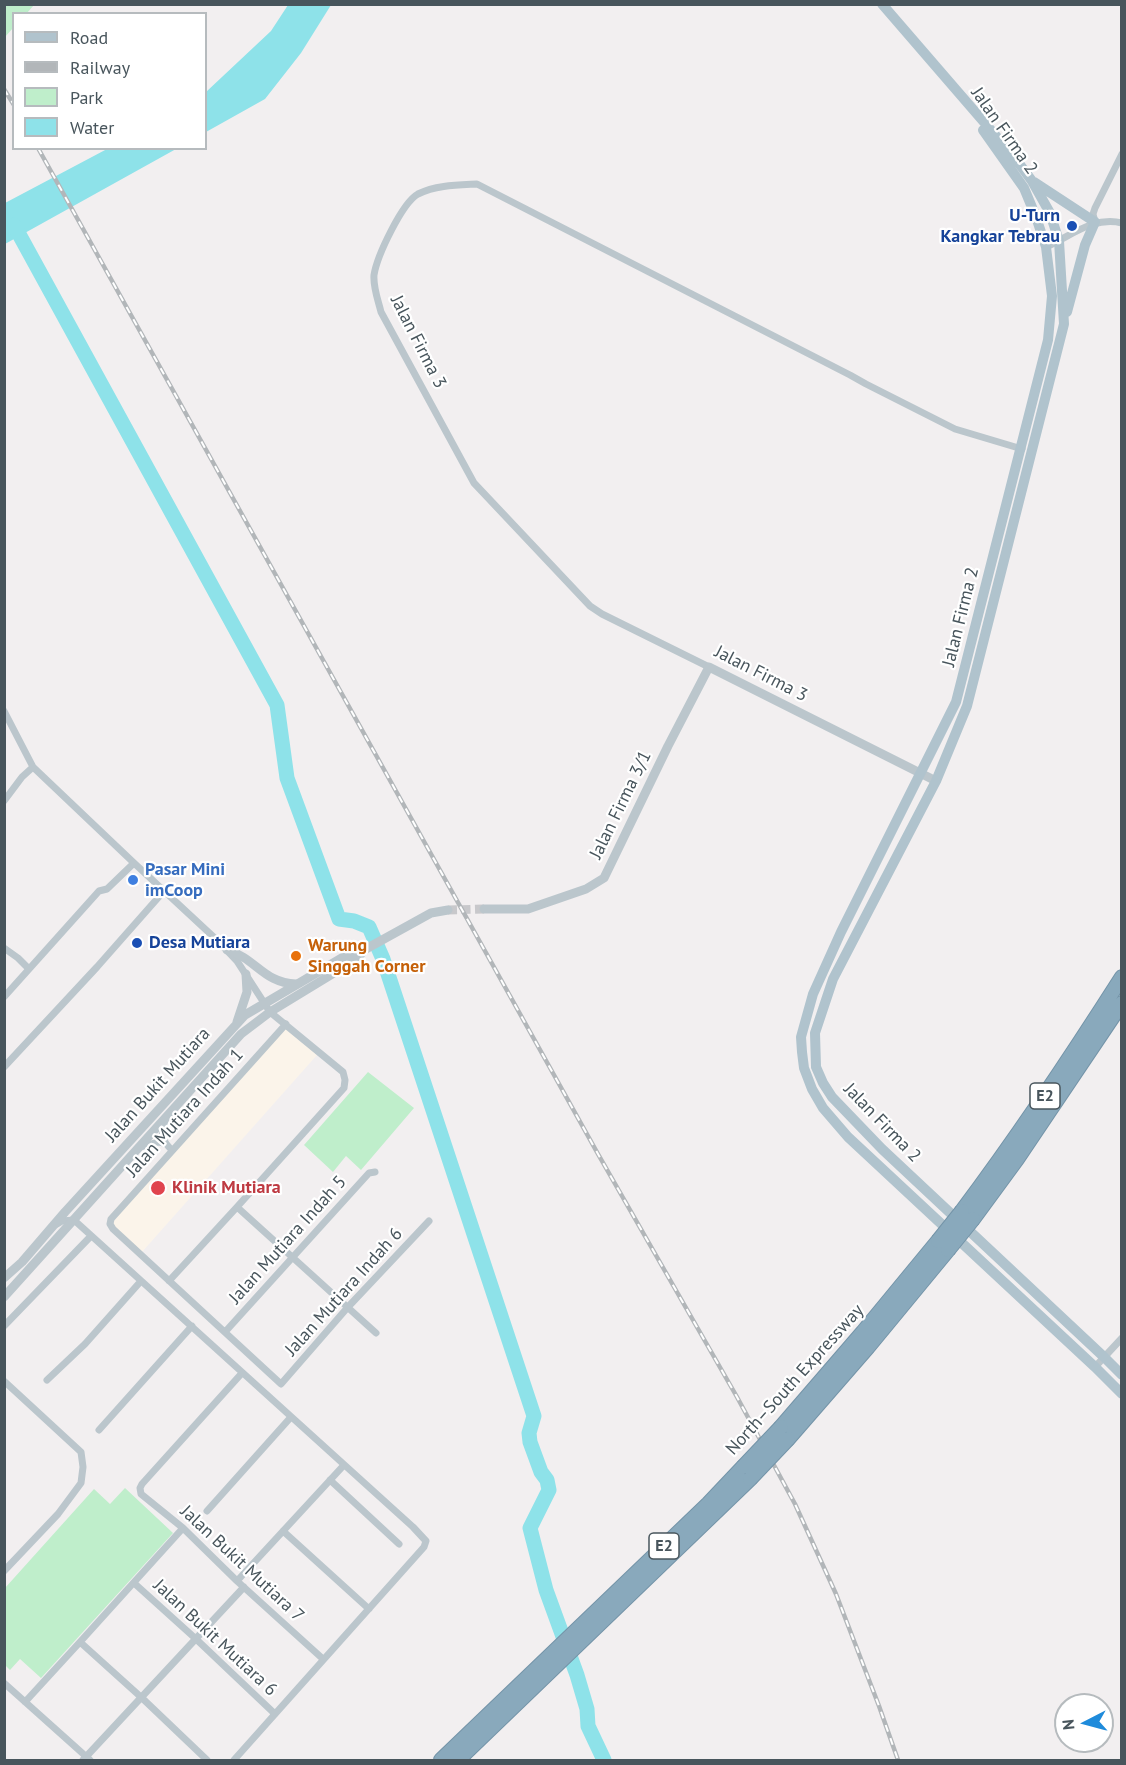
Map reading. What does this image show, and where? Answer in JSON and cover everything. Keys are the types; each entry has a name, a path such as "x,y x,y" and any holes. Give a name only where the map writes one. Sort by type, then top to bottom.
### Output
{"highway":[{"name":"North–South Expressway","path":"968,1215 994,1168 1071,1057 1122,977"},
{"name":"North–South Expressway","path":"441,1761 556,1658 784,1433 863,1332 943,1246 1017,1160 1122,1003"},
{"path":"1059,1098 1076,1087 1122,1020"},
{"name":"North–South Expressway","path":"458,1761 556,1658"}],"main road":[{"path":"882,4 956,90"},
{"name":"Jalan Firma 2","path":"956,90 1016,158 1050,213 1059,241 1064,324 967,706 936,781 833,979 815,1033 816,1067 832,1097 882,1149 1122,1376"},
{"name":"Jalan Firma 2","path":"956,90 1024,188 1036,217 1046,247 1052,296 1048,340 956,702 841,932 813,994 801,1037 804,1068 823,1108 848,1137 1122,1394"},
{"path":"1032,181 1095,222 1085,245 1064,324"}],"street":[{"path":"1095,222 1093,214 1095,208 1122,154"},
{"name":"Jalan Firma 3","path":"936,781 590,606 474,483 381,312 374,275 386,240 405,207 417,195 445,185 477,184 955,429 1032,453"},
{"path":"1046,247 1095,222 1106,220 1122,223"},
{"name":"Jalan Firma 3/1","path":"484,909 528,909 586,889 604,878 668,746 710,667"},
{"path":"4,711 33,767 237,961 268,1007 343,1072 344,1088 169,1281 225,1332"},
{"path":"4,801 22,777 33,767"},
{"path":"4,997 99,891 107,889 134,863"},
{"path":"6,1064 164,891"},
{"path":"268,1007 357,959 364,950 391,934 431,913 448,910"},
{"path":"4,948 29,969"},
{"name":"Jalan Bukit Mutiara","path":"4,1297 137,1148 268,1007 297,984 352,952 364,950"},
{"path":"227,951 240,954 274,980 297,984"},
{"path":"237,1024 247,992 246,974"},
{"name":"Jalan Bukit Mutiara","path":"4,1278 22,1262 81,1194 237,1024 246,1015 268,1007"},
{"name":"Jalan Mutiara Indah 1","path":"169,1281 112,1229 111,1219 286,1024"},
{"path":"164,1143 162,1129 168,1115"},
{"path":"137,1148 158,1142 164,1143 172,1150"},
{"name":"Jalan Mutiara Indah 5","path":"225,1332 369,1173 375,1172"},
{"path":"74,1220 75,1205 81,1194"},
{"path":"237,1208 376,1333"},
{"path":"50,1229 62,1221 74,1220 426,1541 424,1547 234,1761"},
{"name":"Jalan Mutiara Indah 6","path":"225,1332 281,1384 348,1307 429,1221"},
{"path":"4,1326 91,1236"},
{"path":"47,1380 85,1344 141,1281"},
{"path":"99,1430 192,1326"},
{"path":"1095,1367 1122,1338"},
{"name":"Jalan Bukit Mutiara 7","path":"242,1373 142,1484 140,1491 183,1528 237,1581 323,1659"},
{"path":"4,1381 81,1452 83,1467 81,1482 58,1514 4,1571"},
{"path":"207,1510 291,1417"},
{"path":"237,1581 344,1465"},
{"path":"330,1480 399,1544"},
{"path":"25,1702 183,1528"},
{"path":"283,1531 369,1609"},
{"name":"Jalan Bukit Mutiara 6","path":"134,1583 275,1714"},
{"path":"4,1683 86,1759 244,1587"},
{"path":"80,1642 207,1761"}],"shaded area":[{"path":"281,1025 317,1055 142,1252 108,1222 108,1217"}],"green space":[{"path":"5,4 34,5 28,12 12,12 12,29 5,37"},
{"path":"368,1072 414,1108 361,1170 346,1156 333,1172 304,1145"},
{"path":"125,1488 173,1533 41,1678 20,1659 10,1670 5,1665 5,1588 94,1489 110,1504"}],"water":[{"path":"288,5 331,5 301,53 265,99 207,131 207,91 271,31"},
{"path":"105,150 174,150 5,244 5,203"}],"waterway":[{"path":"14,225 277,705 287,778 339,919 354,921 369,927 383,959 534,1416 529,1433 530,1442 541,1472 547,1480 549,1490 530,1528 546,1590 587,1709 588,1726 604,1760"}],"tunnel":[{"path":"448,910 484,909"}],"railway":[{"path":"4,89 12,102"},
{"path":"39,150 795,1504 836,1594 898,1760"}],"place":[{"name":"U-Turn Kangkar Tebrau","path":"1072,226"},
{"name":"Pasar Mini imCoop","path":"133,880"},
{"name":"Desa Mutiara","path":"137,943"},
{"name":"Warung Singgah Corner","path":"296,956"},
{"name":"Klinik Mutiara","path":"158,1188"}]}
